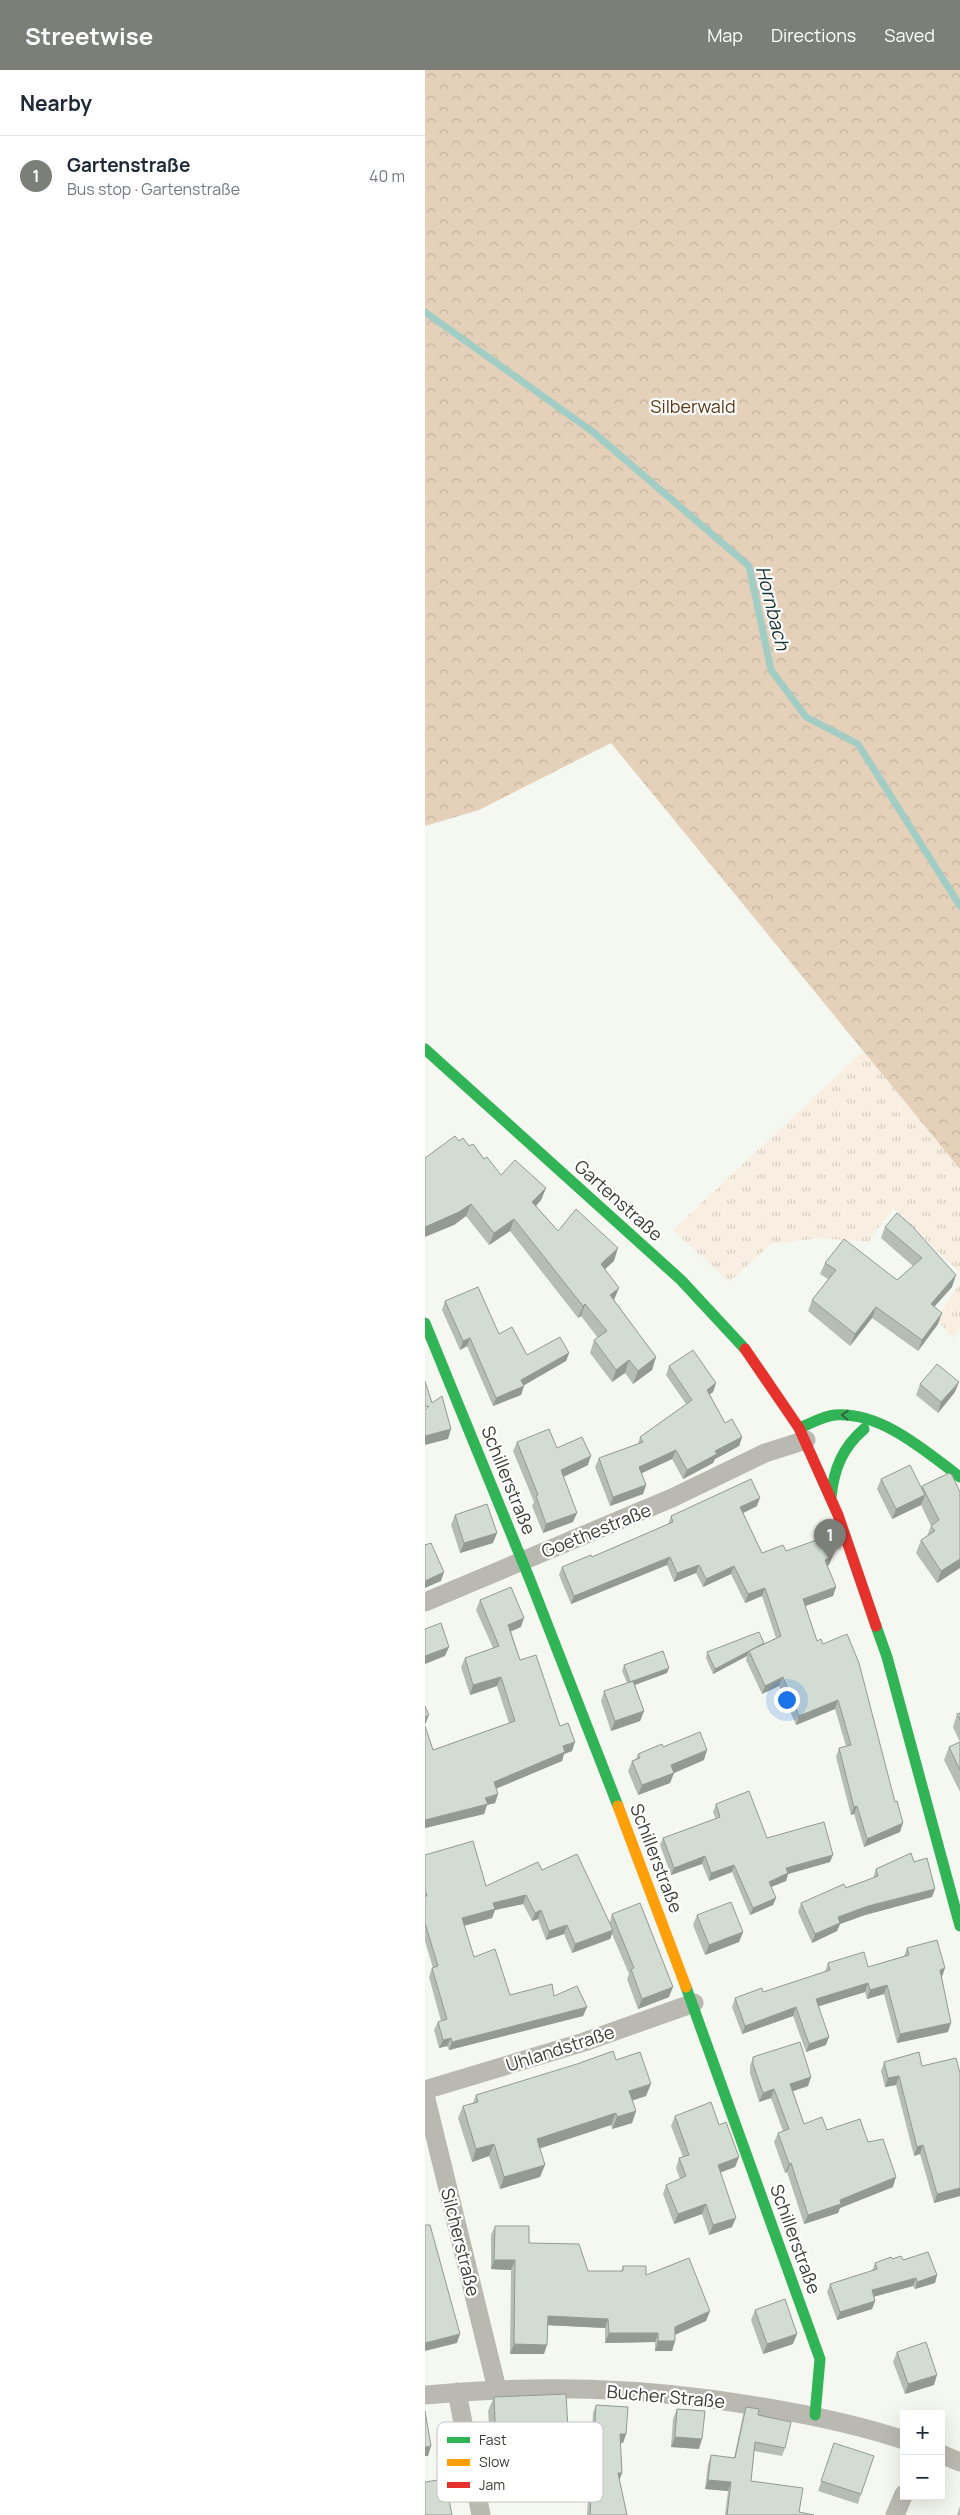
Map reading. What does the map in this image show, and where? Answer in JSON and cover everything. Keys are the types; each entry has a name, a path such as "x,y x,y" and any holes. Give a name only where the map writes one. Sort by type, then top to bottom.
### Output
{"main road":[{"name":"Gartenstraße","path":"427,1055 681,1280 745,1349 808,1435 887,1657 960,1926"},
{"name":"Schillerstraße","path":"425,1323 523,1560 693,2003 820,2359 815,2415"},
{"path":"808,1435 833,1415 861,1417 915,1443 960,1477"},
{"path":"831,1498 836,1465 843,1450 864,1429"},
{"path":"850,1430 891,1430"}],"street":[{"name":"Goethestraße","path":"425,1602 672,1498 765,1453 808,1435"},
{"name":"Uhlandstraße","path":"425,2090 584,2042 693,2003"},
{"name":"Silcherstraße","path":"425,2095 497,2389"},
{"name":"Bucher Straße","path":"425,2395 497,2389 617,2390 685,2394 815,2415 900,2439"},
{"path":"457,2392 463,2422"},
{"path":"943,2455 960,2462"},
{"path":"895,2515 901,2500"},
{"path":"478,2502 481,2515"}],"green space":[{"name":"Silberwald","path":"425,70 960,70 960,1169 611,743 479,810 425,826"},
{"path":"863,1051 960,1169 960,1273 893,1208 868,1242 820,1238 771,1244 729,1282 673,1230"},
{"path":"960,1283 960,1328 953,1338 936,1319"}],"building":[{"path":"455,1136 459,1141 463,1138 469,1146 473,1144 484,1159 487,1157 501,1175 515,1160 546,1188 532,1202 558,1231 576,1209 618,1248 601,1264 619,1288 610,1295 656,1357 638,1371 629,1360 616,1370 594,1340 607,1331 585,1304 583,1306 514,1219 494,1233 471,1204 459,1212 425,1227 425,1158"},
{"path":"897,1213 912,1226 956,1275 931,1304 942,1313 922,1340 876,1307 855,1334 812,1300 836,1270 825,1263 844,1239 897,1280 922,1258 885,1227"},
{"path":"478,1287 499,1334 512,1327 527,1355 560,1337 569,1353 521,1380 524,1386 496,1398 470,1338 463,1341 445,1301"},
{"path":"693,1350 716,1383 707,1390 725,1423 732,1419 742,1437 715,1451 717,1454 687,1470 676,1450 639,1467 646,1485 613,1497 599,1458 643,1442 640,1437 692,1400 669,1366"},
{"path":"937,1364 959,1382 941,1402 920,1384"},
{"path":"425,1381 432,1403 442,1396 451,1429 425,1436 425,1410 429,1406 425,1407"},
{"path":"549,1429 557,1448 582,1437 591,1456 561,1470 577,1513 546,1524 536,1496 538,1495 517,1442"},
{"path":"910,1465 925,1495 896,1509 881,1479"},
{"path":"949,1473 952,1475 960,1492 960,1559 941,1571 921,1540 935,1531 931,1526 939,1520 922,1486"},
{"path":"751,1479 760,1498 740,1507 762,1553 783,1545 786,1551 825,1537 832,1557 825,1560 836,1587 803,1599 817,1641 821,1639 823,1644 847,1634 859,1663 895,1802 897,1801 903,1823 867,1839 857,1806 854,1807 839,1748 851,1745 838,1700 799,1716 783,1677 765,1686 749,1651 781,1636 765,1588 748,1594 734,1566 706,1579 699,1565 677,1573 670,1557 574,1596 562,1567 591,1555 592,1557 673,1522 671,1516"},
{"path":"487,1504 497,1533 464,1543 455,1515"},
{"path":"431,1543 444,1572 425,1581 425,1545"},
{"path":"511,1587 524,1618 508,1625 520,1660 536,1655 560,1726 568,1723 575,1742 563,1746 565,1752 494,1782 498,1794 485,1798 488,1804 425,1820 425,1726 433,1750 515,1721 501,1677 473,1685 465,1658 499,1646 480,1600"},
{"path":"441,1623 449,1647 425,1656 425,1629"},
{"path":"759,1632 764,1643 715,1669 707,1652"},
{"path":"663,1651 669,1668 630,1682 624,1665"},
{"path":"633,1681 644,1711 615,1721 604,1691"},
{"path":"425,1706 429,1715 425,1717"},
{"path":"700,1732 707,1750 671,1765 674,1773 642,1785 632,1761 640,1758 638,1754 662,1744 663,1747"},
{"path":"960,1742 960,1770 949,1747"},
{"path":"749,1791 767,1838 824,1822 833,1855 786,1868 788,1873 769,1882 776,1898 753,1908 734,1865 711,1873 705,1856 674,1868 663,1838 720,1817 716,1804"},
{"path":"473,1841 486,1886 538,1862 542,1870 577,1854 613,1930 575,1944 567,1925 549,1931 541,1910 535,1913 526,1895 493,1903 495,1909 462,1918 474,1957 495,1949 510,1995 552,1984 554,1996 577,1986 587,2007 452,2042 451,2038 443,2040 438,2022 447,2019 432,1968 438,1966 425,1923 425,1896 427,1896 425,1890 425,1855"},
{"path":"911,1853 914,1862 927,1858 935,1889 868,1906 838,1917 840,1923 815,1934 801,1903 844,1884 846,1888 878,1876 876,1869"},
{"path":"731,1902 743,1932 709,1945 697,1915"},
{"path":"640,1903 673,1987 642,1999 631,1969 634,1968 612,1914"},
{"path":"937,1940 945,1968 940,1970 951,2023 900,2034 887,1985 870,1990 868,1983 816,1999 829,2037 809,2044 796,2007 745,2026 735,1998 762,1988 763,1992 830,1970 828,1963 864,1952 868,1967 909,1955 907,1948"},
{"path":"800,2042 811,2077 790,2084 804,2124 822,2117 827,2130 860,2119 868,2142 883,2139 896,2177 840,2200 841,2204 808,2215 791,2163 789,2164 778,2133 789,2129 774,2089 763,2093 753,2064 753,2057"},
{"path":"613,2051 616,2060 640,2052 651,2084 629,2091 636,2111 617,2117 616,2113 537,2139 545,2165 504,2177 494,2144 476,2149 463,2106 478,2102 476,2095"},
{"path":"919,2052 922,2066 956,2058 960,2073 960,2188 937,2194 923,2145 917,2147 899,2076 888,2078 884,2062"},
{"path":"711,2102 719,2125 726,2122 739,2157 718,2165 736,2218 713,2225 706,2204 678,2214 666,2185 686,2176 679,2158 689,2155 675,2116"},
{"path":"425,2225 430,2225 460,2334 425,2343"},
{"path":"495,2226 529,2226 529,2243 579,2244 588,2271 623,2271 623,2266 646,2266 646,2275 689,2258 710,2311 675,2327 675,2341 658,2341 658,2333 609,2333 608,2319 548,2316 547,2345 514,2344 515,2260 494,2260"},
{"path":"928,2252 937,2275 917,2282 916,2278 872,2290 875,2301 840,2312 830,2284 877,2269 875,2263 891,2257 892,2259 901,2256 903,2260"},
{"path":"785,2299 797,2334 767,2344 755,2310"},
{"path":"926,2342 937,2375 908,2384 897,2352"},
{"path":"566,2394 568,2422 495,2422 494,2397"},
{"path":"596,2405 628,2407 626,2434 620,2434 622,2473 618,2473 627,2515 590,2515 591,2502 603,2502 603,2422 595,2422"},
{"path":"746,2407 759,2409 758,2415 791,2422 785,2448 755,2442 751,2481 803,2488 799,2512 814,2515 727,2515 731,2482 708,2480 711,2455 735,2458"},
{"path":"677,2409 705,2411 702,2439 675,2437"},
{"path":"425,2411 431,2446 425,2447"},
{"path":"834,2443 874,2456 861,2494 821,2481"},
{"path":"437,2480 437,2502 449,2502 452,2515 425,2515 425,2482"}],"waterway":[{"name":"Hornbach","path":"425,312 593,432 749,566 771,670 806,717 858,744 960,906"}],"traffic: fast":[{"path":"425,1049 681,1280 745,1349"},
{"path":"425,1323 530,1580 618,1806"},
{"path":"799,1428 821,1418 835,1415 869,1420 886,1426 902,1435 960,1477"},
{"path":"831,1497 834,1477 840,1460 856,1436 864,1429"},
{"path":"876,1626 887,1657 960,1926"},
{"path":"686,1987 820,2359 815,2415"}],"traffic: slow":[{"path":"618,1806 686,1987"}],"traffic: jam":[{"path":"745,1349 799,1428 838,1515 876,1626"}],"place":[{"name":"Gartenstraße","path":"830,1560"}]}
